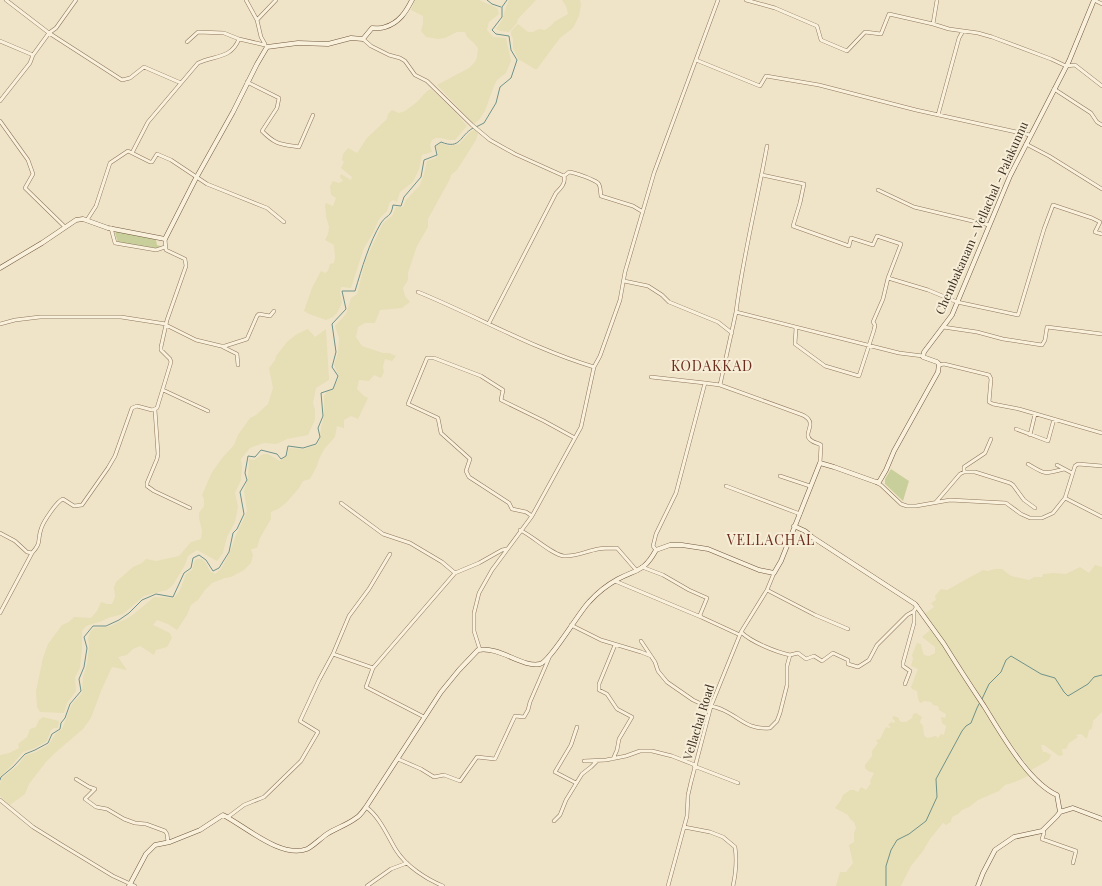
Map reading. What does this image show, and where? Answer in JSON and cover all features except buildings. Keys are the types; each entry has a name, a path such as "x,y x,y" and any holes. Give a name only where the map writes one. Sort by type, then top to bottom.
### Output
{"main road":[{"path":"0,268 42,243 76,220 83,219 112,228 165,239 196,177 266,46 298,43 328,44 351,38 363,39 372,28 384,28 394,24 402,17 412,0"},
{"name":"Chembakanam - Vellachal - Palakunnu","path":"923,356 927,348 952,315 1010,176 1066,66 1094,0"},
{"path":"131,885 146,854 156,845 200,830 222,815 228,817 268,842 287,850 298,852 310,848 327,834 357,818 398,759 424,717 458,670 480,650 494,650 531,663 541,664 549,658 588,602 599,591 615,581 637,571 652,557 656,550 670,545 682,545 708,549 759,570 774,573 781,561 820,463 879,482 886,470 894,450 938,372 939,364 923,356"},
{"path":"794,526 806,531 812,537 917,606 936,635 944,644 1004,738 1035,779 1049,792 1057,795 1060,812"},
{"path":"978,886 995,850 1014,837 1042,832 1060,812 1073,808 1102,818"}],"street":[{"path":"6,0 49,33 122,80 130,78 144,67 181,83"},
{"path":"0,102 30,63 33,55 49,33 56,28 76,0"},
{"path":"246,0 257,20 261,37 266,46"},
{"path":"257,20 276,0"},
{"path":"480,650 474,631 474,613 479,593 492,570 520,530 532,516 581,427 594,367 600,356 620,300 625,272 654,173 718,0"},
{"path":"746,0 775,8 817,26 821,40 847,51 865,32 881,34 889,14 949,29 992,37 1066,66 1075,65 1102,86"},
{"path":"933,24 937,0"},
{"path":"1094,0 1102,4"},
{"path":"938,115 959,38 963,31"},
{"path":"187,42 198,32 224,33 238,39 266,46"},
{"path":"132,154 148,122 198,63 206,59 224,56 235,47 238,39"},
{"path":"363,39 371,46 405,61 415,75 427,81 475,128 505,149 564,176"},
{"path":"0,41 33,55"},
{"path":"696,60 760,86 766,76 819,85 938,115 1030,135"},
{"path":"247,82 278,98 278,108 262,131 272,141 299,147 313,115"},
{"path":"1054,89 1091,113 1097,122 1102,125"},
{"path":"0,121 28,160 33,174 25,188 65,227"},
{"path":"1026,144 1049,156 1102,189"},
{"path":"720,385 732,334 740,277 767,146"},
{"path":"87,220 96,206 110,163 128,151 150,162 152,162 157,154 160,154 207,184 267,208 284,222"},
{"path":"564,176 569,172 594,181 598,183 601,188 601,196 626,203 643,212"},
{"path":"762,175 804,184 794,226 848,246 851,238 873,245 877,236 900,244 888,278 883,299 873,322 875,325 870,345 859,376 825,366 808,354 795,344 796,328"},
{"path":"488,323 556,193 563,185 565,179 564,176"},
{"path":"878,190 914,207 989,225"},
{"path":"888,278 928,290 957,302 1018,315 1053,205 1101,220 1095,232 1102,234"},
{"path":"112,228 115,242 156,250 165,247"},
{"path":"165,239 165,247 168,252 181,256 186,261 166,325 161,348 171,362 163,390 155,410 158,454 148,486 154,491 190,508"},
{"path":"624,281 648,286 662,295 669,302 718,322 732,334"},
{"path":"418,292 442,301 524,341 576,362 594,367"},
{"path":"221,346 247,339 256,316 259,314 270,316 274,311"},
{"path":"736,312 899,353 923,356"},
{"path":"0,324 15,320 40,317 121,318 166,325 196,340 221,346 237,354 238,365"},
{"path":"943,327 1042,345 1045,340 1047,328 1102,334"},
{"path":"532,516 526,512 512,509 509,502 469,477 466,471 470,459 442,433 438,418 408,404 427,358 434,358 490,381 503,390 501,400 575,438"},
{"path":"939,364 989,375 991,379 989,402 993,404 1102,433"},
{"path":"651,377 720,385 800,414 809,420 810,425 807,434 808,437 811,441 821,446 820,463"},
{"path":"656,550 653,546 656,534 676,493 704,383"},
{"path":"163,390 208,411"},
{"path":"0,613 32,553 38,546 40,530 59,501 63,499 74,506 82,505 108,468 118,448 132,408 136,406 155,410"},
{"path":"1030,435 1035,414"},
{"path":"1016,429 1048,441 1054,419"},
{"path":"964,472 964,467 985,453 991,439"},
{"path":"1028,464 1042,473 1064,469"},
{"path":"876,482 901,504 906,506 950,500 1006,503 1021,514 1030,518 1042,518 1054,513 1065,498 1075,466 1078,464 1102,466"},
{"path":"1057,465 1072,473"},
{"path":"936,502 960,474 964,472 975,472 1010,483 1024,500 1035,508"},
{"path":"780,476 810,486"},
{"path":"726,486 800,514"},
{"path":"1065,498 1102,518"},
{"path":"341,502 383,534 410,543 442,562 455,574"},
{"path":"520,530 530,535 552,552 563,556 573,556 600,548 617,548 637,571"},
{"path":"0,533 15,542 27,552 32,553"},
{"path":"424,717 366,687 372,668 455,574 502,550 508,549"},
{"path":"228,817 244,805 264,797 301,761 318,732 300,721 333,654 349,616 369,589 390,554"},
{"path":"642,567 663,575 689,590 707,598 700,615 701,617"},
{"name":"Vellachal Road","path":"668,886 687,816 688,796 710,707 740,634 767,590 774,573"},
{"path":"615,581 756,642 790,655 798,653 806,659 814,656 822,661 833,652 848,660 848,664 858,667 869,660 877,645 907,615 914,611 917,606"},
{"path":"767,590 815,615 848,629"},
{"path":"905,684 910,671 903,666 903,663 914,623 914,611"},
{"path":"571,625 589,635 651,656"},
{"path":"641,641 651,656 658,671 667,682 693,700 710,707 724,710 746,724 762,729 770,728 780,713 787,685 787,666 790,655"},
{"path":"613,759 618,750 619,740 632,717 617,709 607,694 599,690 599,684 615,645"},
{"path":"333,654 372,668"},
{"path":"398,759 421,769 434,777 444,775 460,781 477,757 495,759 515,716 524,717 528,710 549,658"},
{"path":"576,727 571,746 556,772 576,783"},
{"path":"584,761 613,759 640,752 652,751 672,756 738,783"},
{"path":"554,821 560,815 566,800 582,774 597,760"},
{"path":"76,779 95,789 85,799 96,807 107,809 124,819 135,823 146,824 165,831 168,842"},
{"path":"0,800 34,827 108,873 131,885"},
{"path":"366,807 375,814 393,842 393,846 406,863 418,872 443,886"},
{"path":"684,827 710,832 723,837 735,846 737,858 733,886"},
{"path":"1043,830 1044,833 1042,839 1076,851 1074,863"},
{"path":"367,886 391,869 406,863"}],"shaded area":[{"path":"415,0 479,0 497,8 499,14 489,22 487,30 493,37 506,38 511,61 506,73 497,80 485,111 479,120 474,124 437,85 469,68 475,62 478,48 467,37 465,32 457,32 445,38 438,39 426,37 421,31 423,16 411,10"},
{"path":"509,0 536,0 518,19 517,23 509,32 500,31 496,29 502,20"},
{"path":"562,0 580,0 581,5 579,16 573,28 560,38 537,69 535,69 518,59 513,48 511,31 518,24 528,32 533,32 539,29 545,30 554,22 568,14 566,6"},
{"path":"431,89 467,126 455,140 436,138 432,140 430,145 432,152 422,155 419,169 413,182 400,192 397,202 393,200 390,202 387,211 379,219 364,248 351,288 341,287 340,293 342,303 337,313 333,317 326,320 309,314 304,311 312,288 321,271 325,273 328,271 330,264 334,263 334,245 325,240 329,227 325,205 326,203 333,206 336,198 331,195 330,186 333,181 339,183 343,181 340,177 341,174 351,180 352,177 341,168 344,162 342,160 343,154 348,148 357,153 367,138 387,119 388,114 392,110 399,113 405,111"},
{"path":"475,129 478,133 476,140 457,170 451,175 428,219 428,227 417,246 408,273 408,280 403,288 405,296 410,302 402,308 380,310 375,323 365,323 358,327 356,337 362,346 396,356 392,361 385,359 383,367 384,372 381,378 374,375 369,381 359,380 357,389 368,398 358,419 351,416 344,420 344,428 337,426 335,437 325,448 310,479 303,481 286,503 271,512 271,519 260,538 257,548 251,549 253,555 251,563 244,570 231,577 212,583 198,600 191,605 187,615 177,630 168,624 157,620 153,625 170,633 172,638 167,647 156,650 154,655 140,646 133,649 127,655 118,657 127,670 112,667 91,718 83,729 46,762 29,784 25,794 10,805 0,796 0,784 2,778 17,766 26,755 36,752 48,745 56,733 62,729 72,704 82,693 83,677 87,664 89,646 88,638 90,632 94,628 108,627 126,619 154,597 174,598 180,590 186,574 192,570 195,560 202,559 210,571 215,574 221,569 230,552 247,511 244,491 248,478 249,459 254,460 263,454 268,454 280,461 287,455 289,448 304,449 317,445 320,439 324,416 324,396 326,392 333,390 339,377 334,365 338,353 339,338 335,326 346,314 351,298 357,294 366,259 383,223 392,216 396,207 403,207 406,200 420,185 427,161 436,158 438,153 436,146 441,143 449,146 459,144 470,132"},
{"path":"308,329 315,337 326,329 329,380 316,388 313,403 315,420 308,435 287,439 277,444 264,443 250,448 241,459 241,480 235,493 238,507 235,522 227,537 223,553 217,561 197,550 188,556 185,565 173,585 167,590 144,596 123,614 86,626 82,631 80,668 75,677 76,691 67,703 64,713 40,712 37,707 36,691 43,658 48,644 62,625 69,622 74,617 91,618 97,611 101,602 112,604 115,597 114,587 116,582 133,567 142,563 146,559 156,561 179,556 191,542 201,539 202,531 199,513 204,506 204,499 202,495 212,472 234,445 238,435 250,418 256,415 268,404 273,388 269,368 276,356 288,341 297,334"},
{"path":"1095,565 1102,567 1102,712 1093,721 1092,729 1089,730 1087,739 1081,734 1076,735 1078,737 1069,743 1066,749 1062,749 1063,755 1059,756 1044,745 1041,745 1043,752 1051,755 1049,760 1031,770 1006,737 947,644 937,634 924,614 934,607 931,603 936,600 935,596 941,589 947,590 983,570 988,571 1002,569 1011,576 1029,580 1034,577 1042,577 1043,574 1066,574 1080,567 1089,573"},
{"path":"930,630 943,645 978,700 1030,775 1005,785 999,791 978,800 962,810 952,817 951,822 946,825 943,823 911,866 901,886 836,886 840,872 846,872 853,863 849,845 854,842 854,833 856,828 854,822 848,815 835,808 843,795 850,790 858,792 861,787 866,790 871,783 870,781 874,773 868,771 865,768 865,765 872,756 872,751 878,743 876,740 880,739 886,727 891,727 888,725 891,722 894,723 895,721 892,718 894,716 899,718 901,722 906,722 912,718 913,714 916,713 922,717 920,722 923,726 924,735 927,738 936,736 938,738 941,734 944,735 946,726 942,723 941,717 945,718 946,714 939,710 938,706 933,705 931,702 924,701 920,703 917,691 911,687 918,669 911,666 913,659 912,655 917,643 921,644 924,655 929,656 935,653 935,647 922,637"},
{"path":"43,717 59,721 58,728 51,730 47,741 35,748 23,752 0,777 0,755 9,753 19,748 18,744 27,737 30,729 36,727 39,720"}],"green space":[{"path":"117,231 154,239 156,240 157,245 163,247 156,248 118,243 115,233"},
{"path":"891,469 909,481 903,501 885,484 885,479"}],"waterway":[{"path":"487,0 492,4 501,7"},
{"path":"476,127 484,123 496,103 500,87 511,78 517,60 511,50 509,36 496,34 492,30 502,17 502,7 507,0"},
{"path":"0,780 1,777 25,754 48,743 52,734 60,729 61,723 65,718 70,704 81,691 79,679 84,667 87,648 84,637 93,626 106,626 119,620 129,613 142,600 156,594 173,597 184,573 191,568 193,558 199,555 206,560 213,571 219,568 229,552 233,533 237,529 244,514 240,492 247,480 245,473 248,456 255,457 261,450 277,454 281,459 286,456 288,446 303,448 316,444 320,437 318,428 323,416 321,393 333,389 338,376 332,367 336,352 332,324 346,309 342,291 355,291 366,256 381,223 390,214 393,205 401,206 404,197 421,177 424,160 437,155 435,146 441,142 448,144 456,143 473,128"},
{"path":"982,699 989,684 1001,672 1006,660 1011,656 1041,674 1055,678 1068,696 1088,684 1094,677 1102,675"},
{"path":"886,886 886,866 891,850 897,840 909,834 926,821 937,797 936,779 962,731 971,723 979,704"}],"district":[{"name":"KODAKKAD","path":"712,366"},
{"name":"VELLACHAL","path":"771,540"}]}
